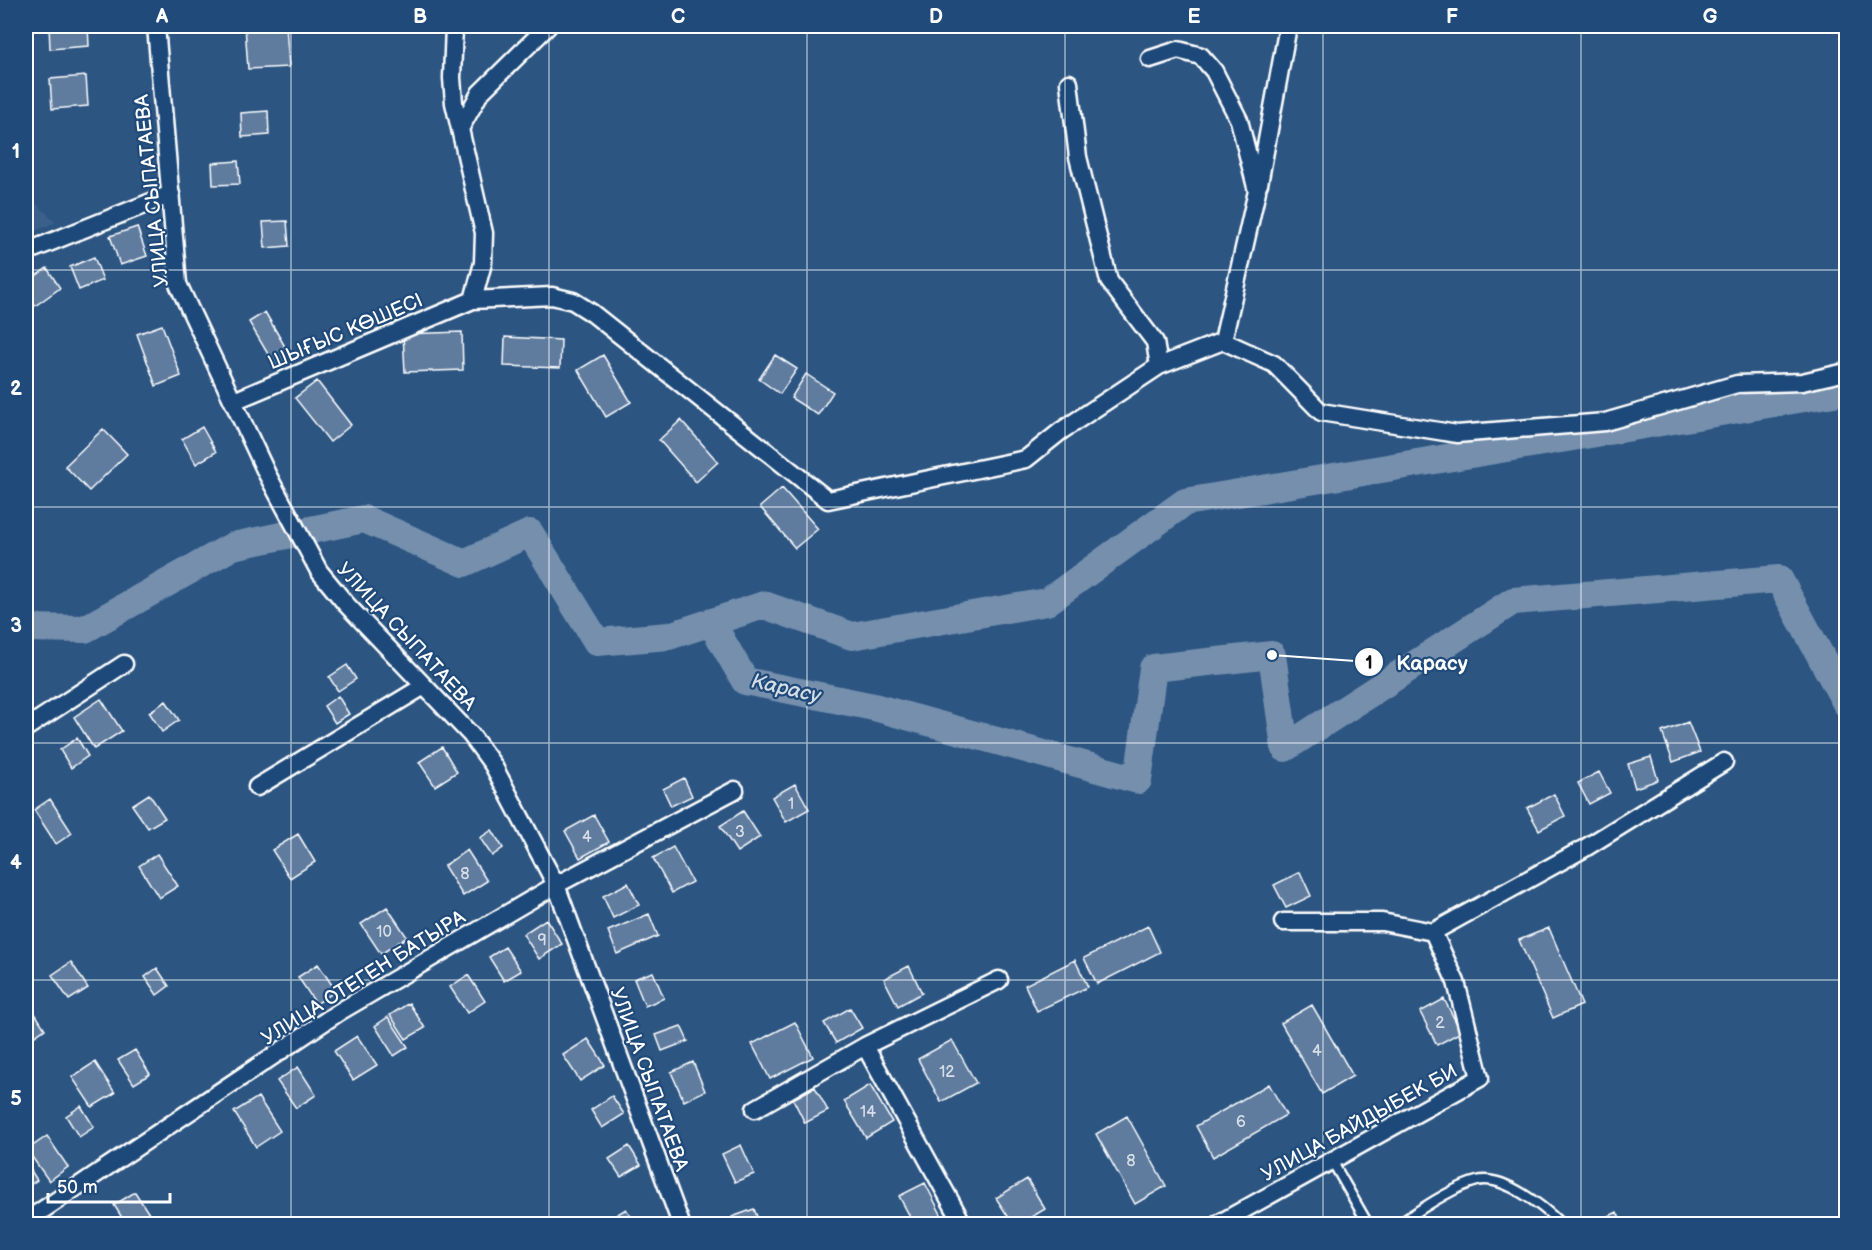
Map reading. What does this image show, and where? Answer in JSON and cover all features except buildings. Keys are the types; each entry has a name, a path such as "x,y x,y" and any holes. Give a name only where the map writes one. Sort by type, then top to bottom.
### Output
{"street":[{"name":"УЛИЦА СЫПАТАЕВА","path":"156,26 178,284 267,474 319,571 346,604 471,735 493,765 556,885 681,1224"},
{"path":"454,26 452,78 454,103 484,233 483,263 473,300 552,296 573,301 602,320 828,500 1026,459 1061,431 1159,366 1223,341 1274,364 1321,412 1457,434 1605,422 1737,384 1802,382 1846,372"},
{"path":"461,127 480,93 548,26"},
{"path":"1223,341 1257,191 1288,26"},
{"path":"1150,59 1178,51 1201,56 1214,71 1239,120 1257,191"},
{"path":"1069,83 1078,157 1109,281 1155,342 1159,366"},
{"path":"26,252 171,194"},
{"name":"ШЫҒЫС КӨШЕСІ","path":"234,401 473,300"},
{"path":"26,728 124,664"},
{"path":"257,787 423,686"},
{"path":"1283,922 1382,922 1433,932 1585,848 1724,762"},
{"name":"УЛИЦА ОТЕГЕН БАТЫРА","path":"26,1221 339,1012 556,885 735,790"},
{"name":"УЛИЦА БАЙДЫБЕК БИ","path":"1218,1224 1480,1078 1456,982 1433,932"},
{"path":"755,1108 865,1046 999,980"},
{"path":"865,1046 963,1224"}],"lane":[{"path":"1332,1161 1368,1224"},
{"path":"1400,1224 1417,1211 1478,1180 1497,1183 1525,1194 1561,1224"}],"shaded area":[{"path":"26,194 56,222 26,235"}],"waterway":[{"path":"26,628 85,629 233,546 364,519 464,563 530,533 597,642 669,636 764,605 852,636 1047,602 1185,502 1846,391"},
{"name":"Карасу","path":"711,622 745,681 874,707 1138,780 1153,668 1272,655 1285,748 1513,601 1779,579 1846,703"}],"place":[{"name":"Карасу","path":"1272,655"}]}
